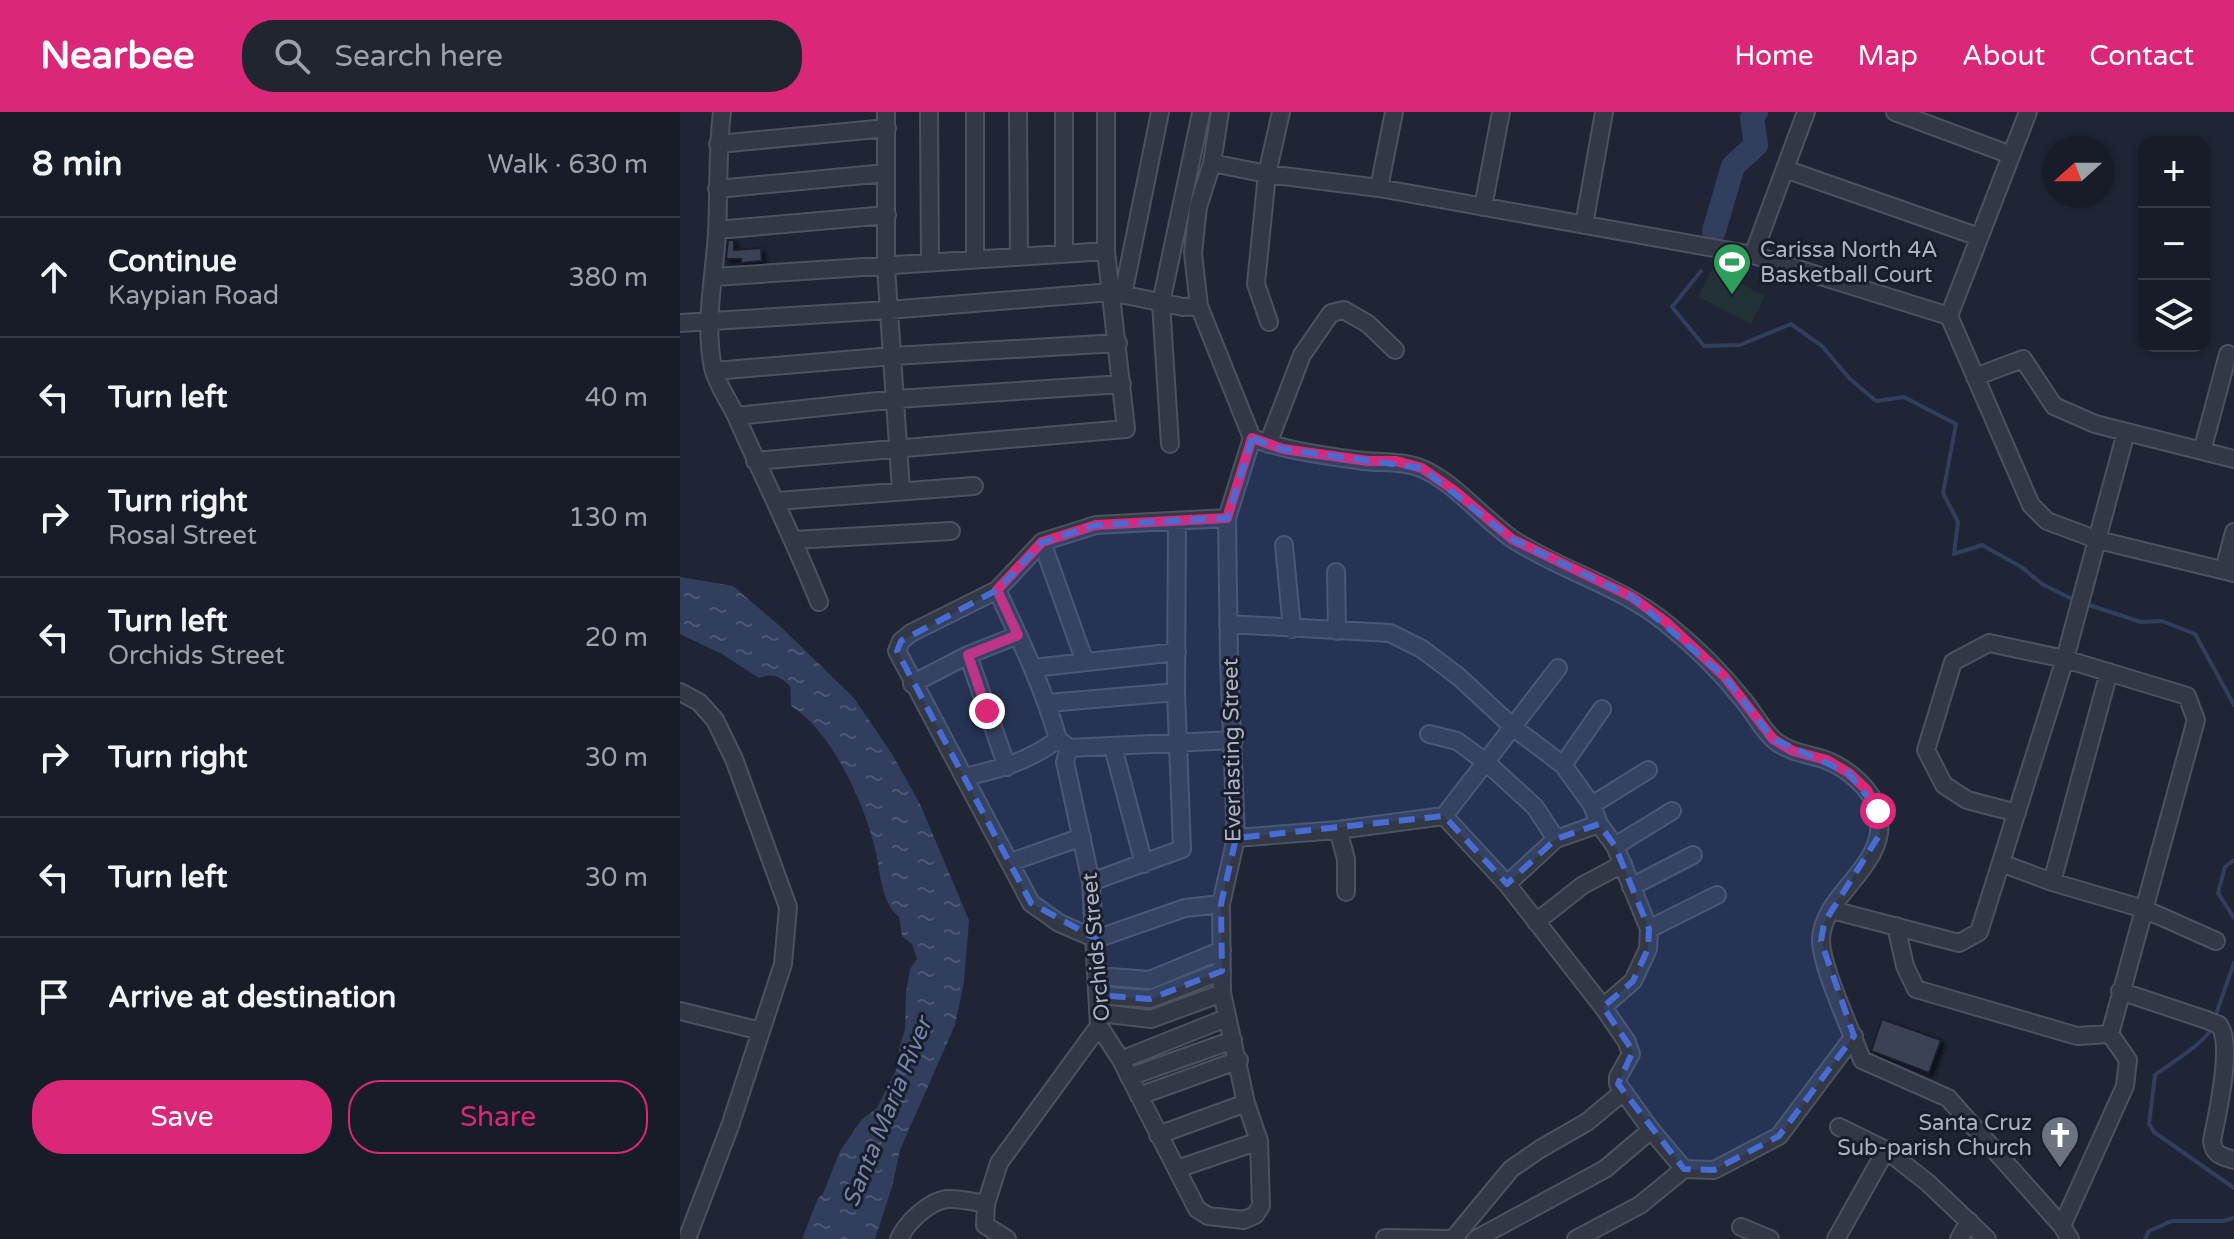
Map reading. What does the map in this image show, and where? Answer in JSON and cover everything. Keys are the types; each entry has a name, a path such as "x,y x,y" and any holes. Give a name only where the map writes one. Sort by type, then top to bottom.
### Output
{"street":[{"path":"722,112 718,144 714,277 708,321 714,371 777,501 819,602"},
{"path":"929,112 930,261"},
{"path":"975,112 975,259"},
{"path":"1018,112 1019,255"},
{"path":"1064,112 1064,252"},
{"path":"755,461 1126,429 1117,294 1106,251 1106,112"},
{"path":"1117,294 1160,112"},
{"path":"1220,112 1212,163 1198,207 1193,253 1199,306 1260,441 1311,453 1368,461 1396,461 1422,468 1512,539 1632,597 1666,622 1724,676 1773,739 1793,751 1827,760 1849,773 1867,790 1878,811 1880,834 1871,857 1824,923 1821,941 1825,962 1862,1060 1948,1098 2066,1233 2125,1086 2128,1060 2110,1034 2196,720 2187,696 2065,659 1989,643 1953,662 1926,750 1944,785 1967,800 2017,813"},
{"path":"1269,322 1256,284 1267,174 1281,112"},
{"path":"1379,188 1394,112"},
{"path":"1483,207 1501,112"},
{"path":"1584,225 1604,112"},
{"path":"1753,255 1806,112"},
{"path":"1895,112 1918,116 2011,155"},
{"path":"2028,112 1949,316 2031,505 2047,521 2098,540 2229,571 2234,532"},
{"path":"1170,444 1161,303 1201,113"},
{"path":"718,144 886,120 886,267 901,490"},
{"path":"1212,163 1267,174 1379,188 1753,255 1949,316"},
{"path":"1785,169 1979,237"},
{"path":"717,189 886,173"},
{"path":"717,230 887,215"},
{"path":"714,277 1106,251"},
{"path":"680,323 1117,294 1183,307 1199,306"},
{"name":"Everlasting Street","path":"1255,1215 1261,1206 1259,1141 1246,1103 1222,993 1221,904 1236,838 1227,518 1302,355 1331,313 1344,310 1368,324 1395,350"},
{"path":"714,371 893,356 1118,343"},
{"path":"2202,451 2228,354"},
{"path":"1975,377 2023,359 2054,406 2095,424 2234,459"},
{"path":"737,416 897,399 1122,384"},
{"path":"1832,910 1959,943 1979,932 2065,659 2126,432"},
{"path":"777,501 974,486"},
{"path":"1221,904 1185,908 1096,939 1059,923 1031,903 897,651 901,641 911,633 997,590 1042,542 1096,525 1227,518"},
{"path":"1091,882 1182,849 1176,692 1177,522"},
{"path":"794,540 951,531"},
{"path":"1042,542 1085,662"},
{"path":"1284,545 1292,629"},
{"path":"1336,572 1337,631"},
{"name":"Orchids Street","path":"997,590 1063,743 1091,882 1100,1019 1197,1209 1208,1216 1244,1220 1255,1215"},
{"path":"1228,624 1390,633 1422,649 1459,677 1514,728 1563,765 1592,805 1599,824 1615,846 1649,929 1648,949 1633,981 1603,1007"},
{"path":"912,684 968,655 1018,635"},
{"path":"1033,668 1177,652"},
{"path":"968,655 1007,767"},
{"path":"1236,838 1338,830 1444,816 1558,668"},
{"path":"2052,882 2109,672"},
{"path":"680,692 699,702 715,720 734,759 788,907 783,964 730,1126 686,1231"},
{"path":"1048,703 1176,692"},
{"path":"1563,765 1602,709"},
{"path":"1429,734 1457,741 1487,763 1535,807 1556,839"},
{"path":"965,777 1007,767 1063,743 1113,747 1234,740"},
{"path":"1113,747 1144,864"},
{"path":"1592,805 1648,770"},
{"path":"1615,846 1672,811"},
{"path":"1444,816 1507,884 1603,1007 1630,1047 1631,1054 1618,1077 1623,1092 1684,1169"},
{"path":"1507,884 1556,839 1599,824"},
{"path":"1338,830 1346,859 1346,892"},
{"path":"1011,862 1082,837"},
{"path":"1631,887 1693,855"},
{"path":"2001,863 2052,882 2144,909 2216,941"},
{"path":"1536,922 1583,885 1623,864"},
{"path":"1649,929 1717,895"},
{"path":"1896,926 1905,966 1916,989 2077,1036 2110,1034"},
{"path":"1098,976 1150,980 1222,950"},
{"path":"1098,995 1150,999 1222,971"},
{"path":"2120,991 2213,1023 2226,1035 2232,1056 2212,1141 2218,1156 2234,1160"},
{"path":"1007,1239 982,1232 986,1204 999,1163 1100,1019 1151,1019 1222,993"},
{"path":"680,1011 761,1031"},
{"path":"1121,1060 1226,1018"},
{"path":"1576,1239 1640,1205 1684,1169 1714,1170 1779,1136 1854,1036"},
{"path":"1129,1077 1233,1040"},
{"path":"1139,1096 1239,1060"},
{"path":"1385,1238 1453,1239 1511,1169 1587,1122 1623,1092"},
{"path":"1158,1135 1246,1103"},
{"path":"1839,1127 1886,1150 1987,1239"},
{"path":"1476,1239 1605,1169 1651,1130"},
{"path":"1177,1169 1259,1141"},
{"path":"1836,1239 1886,1150"},
{"path":"899,1239 904,1228 922,1212 944,1199 986,1204"},
{"path":"1959,1239 1969,1221"},
{"path":"1741,1227 1770,1239"}],"highlighted area":[{"path":"1252,438 1283,449 1422,468 1512,539 1632,597 1724,676 1773,739 1849,773 1878,811 1880,834 1824,923 1821,941 1854,1036 1779,1136 1714,1170 1684,1169 1618,1084 1633,1051 1603,1007 1633,981 1648,949 1649,929 1615,846 1599,824 1556,839 1507,884 1444,816 1236,838 1221,904 1222,971 1150,999 1098,995 1096,939 1031,903 897,651 901,641 997,590 1042,542 1096,525 1227,518"}],"shaded area":[{"name":"Carissa North 4A Basketball Court","path":"1712,269 1765,296 1751,324 1698,297"}],"water":[{"name":"Santa Maria River","path":"680,577 733,586 781,627 854,698 892,754 920,804 969,920 964,982 955,1025 900,1150 875,1239 802,1239 840,1151 862,1119 877,1108 898,1066 905,1029 910,969 917,959 912,944 902,936 899,917 888,903 863,811 833,750 806,717 791,706 790,686 776,676 759,678 722,654 680,634"}],"building":[{"path":"728,240 734,240 734,250 761,248 762,261 741,263 741,259 726,259"},
{"path":"1882,1019 1941,1040 1929,1073 1871,1051"}],"waterway":[{"path":"1714,231 1733,166 1756,145 1752,118 1756,112"},
{"path":"1701,271 1672,307 1704,346 1740,345 1791,324 1822,346 1850,379 1876,401 1904,397 1956,424 1943,493 1958,522 1954,554 1982,545 2023,568 2042,584 2072,599"},
{"path":"2089,605 2141,622 2162,621 2195,634 2234,705"},
{"path":"2234,860 2225,867 2218,893 2234,918"},
{"path":"2215,1017 2234,963"},
{"path":"2213,1025 2196,1045 2155,1075 2149,1124 2154,1132 2234,1188"},
{"path":"2145,1239 2149,1231 2172,1221 2224,1221 2234,1218"}],"place":[{"name":"Carissa North 4A Basketball Court","path":"1732,296"},
{"name":"Santa Cruz Sub-parish Church","path":"2060,1169"}],"route":[{"path":"987,711 968,655 1018,635 997,590 1042,542 1096,525 1227,518 1252,438 1283,449 1368,461 1396,461 1422,468 1512,539 1632,597 1666,622 1724,676 1773,739 1793,751 1827,760 1849,773 1867,790 1878,811"}]}
